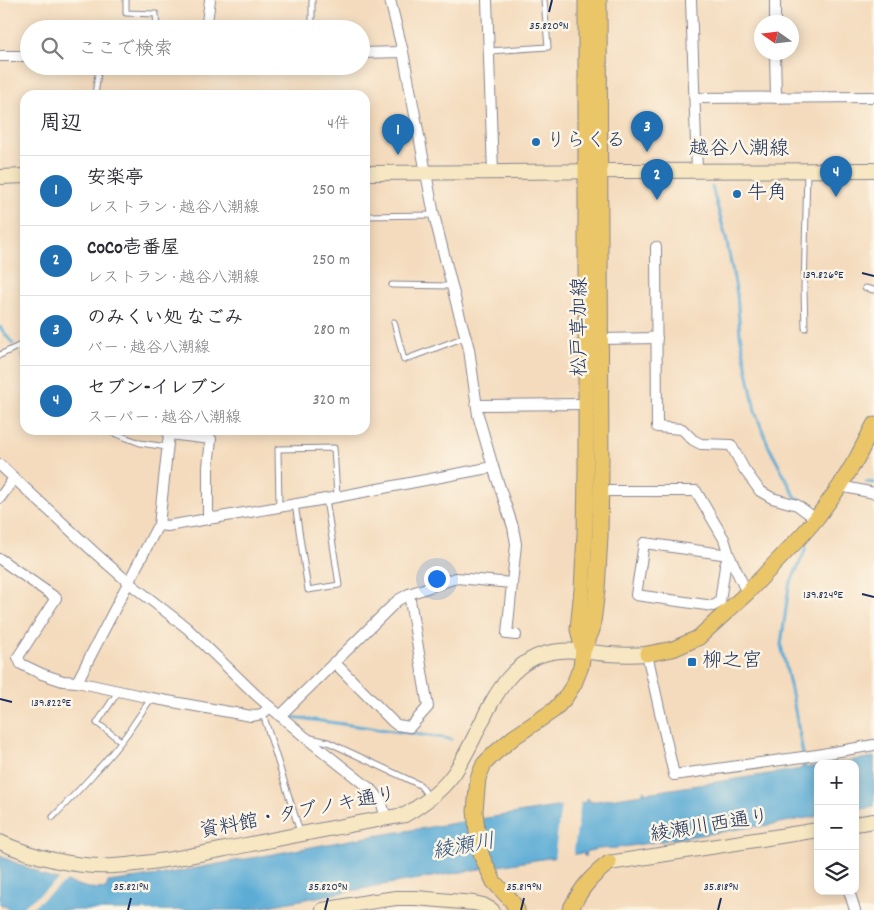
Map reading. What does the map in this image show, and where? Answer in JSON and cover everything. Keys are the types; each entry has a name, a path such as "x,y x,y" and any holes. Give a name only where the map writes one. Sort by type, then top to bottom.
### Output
{"main road":[{"name":"松戸草加線","path":"514,905 494,882 482,857 478,841 476,818 478,778 484,764 495,753 514,737 554,710 574,684 581,666 583,651 592,630 597,590 600,536 601,339 586,0"},
{"name":"松戸草加線","path":"583,651 578,628 585,534 585,404 599,0"},
{"path":"647,654 673,649 698,638 747,593 816,519 840,486 874,425"},
{"path":"570,910 580,891 595,873 609,863"}],"street":[{"path":"207,20 210,0"},
{"path":"390,0 403,52 434,215 469,349 478,415 513,527 516,544 507,634 516,635"},
{"path":"487,0 493,173"},
{"path":"691,0 697,171"},
{"path":"775,0 775,15"},
{"path":"370,54 403,52"},
{"path":"0,56 20,56"},
{"path":"776,60 776,98"},
{"path":"695,98 874,97"},
{"name":"越谷八潮線","path":"370,173 874,170"},
{"path":"0,177 20,176"},
{"path":"656,247 658,427 682,429 701,444 731,445 744,469 760,490 772,498 797,506 816,519"},
{"path":"601,339 657,338"},
{"path":"477,405 585,404"},
{"path":"77,682 159,525 168,435"},
{"path":"177,435 211,439 208,467 208,519"},
{"path":"0,465 128,582 187,628 256,695 266,710 280,716 374,792 381,801 386,818"},
{"path":"159,525 166,526 326,499 493,467"},
{"path":"0,498 14,478"},
{"path":"840,486 874,493"},
{"path":"600,491 696,491 724,539 729,555 747,593"},
{"path":"644,543 729,555 725,566 720,602 713,606 636,595 644,543"},
{"path":"0,559 56,598 18,657 21,664 64,681 77,682 151,698 251,716 266,710"},
{"path":"280,716 398,600 409,594 456,578 512,583"},
{"path":"334,662 393,722 397,725 410,727 428,707 409,594"},
{"name":"資料館・タブノキ通り","path":"0,842 28,853 51,859 94,866 113,866 180,857 405,815 441,790 453,775 505,681 521,666 539,656 559,650 608,654 647,654"},
{"path":"647,654 674,775 874,745"},
{"path":"859,823 874,821"},
{"name":"綾瀬川西通り","path":"609,863 814,831"},
{"path":"850,895 855,910"},
{"path":"323,910 396,898 474,903 492,910"}],"lane":[{"path":"126,0 126,13 156,14 156,20"},
{"path":"312,0 312,20"},
{"path":"488,51 548,47 544,0"},
{"path":"96,90 98,75"},
{"path":"806,328 804,290 807,170"},
{"path":"370,216 434,215"},
{"path":"392,285 452,286"},
{"path":"865,288 874,290"},
{"path":"394,322 404,360 466,337"},
{"path":"0,354 20,345"},
{"path":"119,435 140,443 167,447"},
{"path":"280,506 278,449 334,448 337,496"},
{"path":"295,504 308,590 339,585 326,499"},
{"path":"119,691 97,723 121,741"},
{"path":"53,817 84,785 121,741 151,698"},
{"path":"266,710 301,835"},
{"path":"305,737 328,742 420,785 430,799"}],"water":[{"path":"874,757 874,807 859,809 859,760 855,760"},
{"name":"綾瀬川","path":"805,765 805,768 814,767 814,817 759,827 617,848 597,849 585,852 586,856 583,853 548,858 246,910 12,910 0,904 0,856 39,872 43,876 89,888 106,889 108,882 159,875 355,839 587,802 587,799 590,802 643,794 645,790 646,793 801,769"}],"pier":[{"path":"581,801 573,857 554,860 561,804"},
{"path":"61,878 68,880 28,910 19,910"}],"waterway":[{"path":"712,187 726,238 737,294 740,334 755,411 769,447 795,496 813,510"},
{"path":"0,327 13,344"},
{"path":"866,482 874,483"},
{"path":"805,765 781,645 789,586 806,549 806,545"},
{"path":"292,717 451,739"}],"place":[{"name":"りらくる","path":"536,142"},
{"name":"のみくい処 なごみ","path":"647,152"},
{"name":"安楽亭","path":"398,155"},
{"name":"牛角","path":"737,194"},
{"name":"セブン-イレブン","path":"836,197"},
{"name":"CoCo壱番屋","path":"657,200"},
{"name":"柳之宮","path":"692,662"}]}
